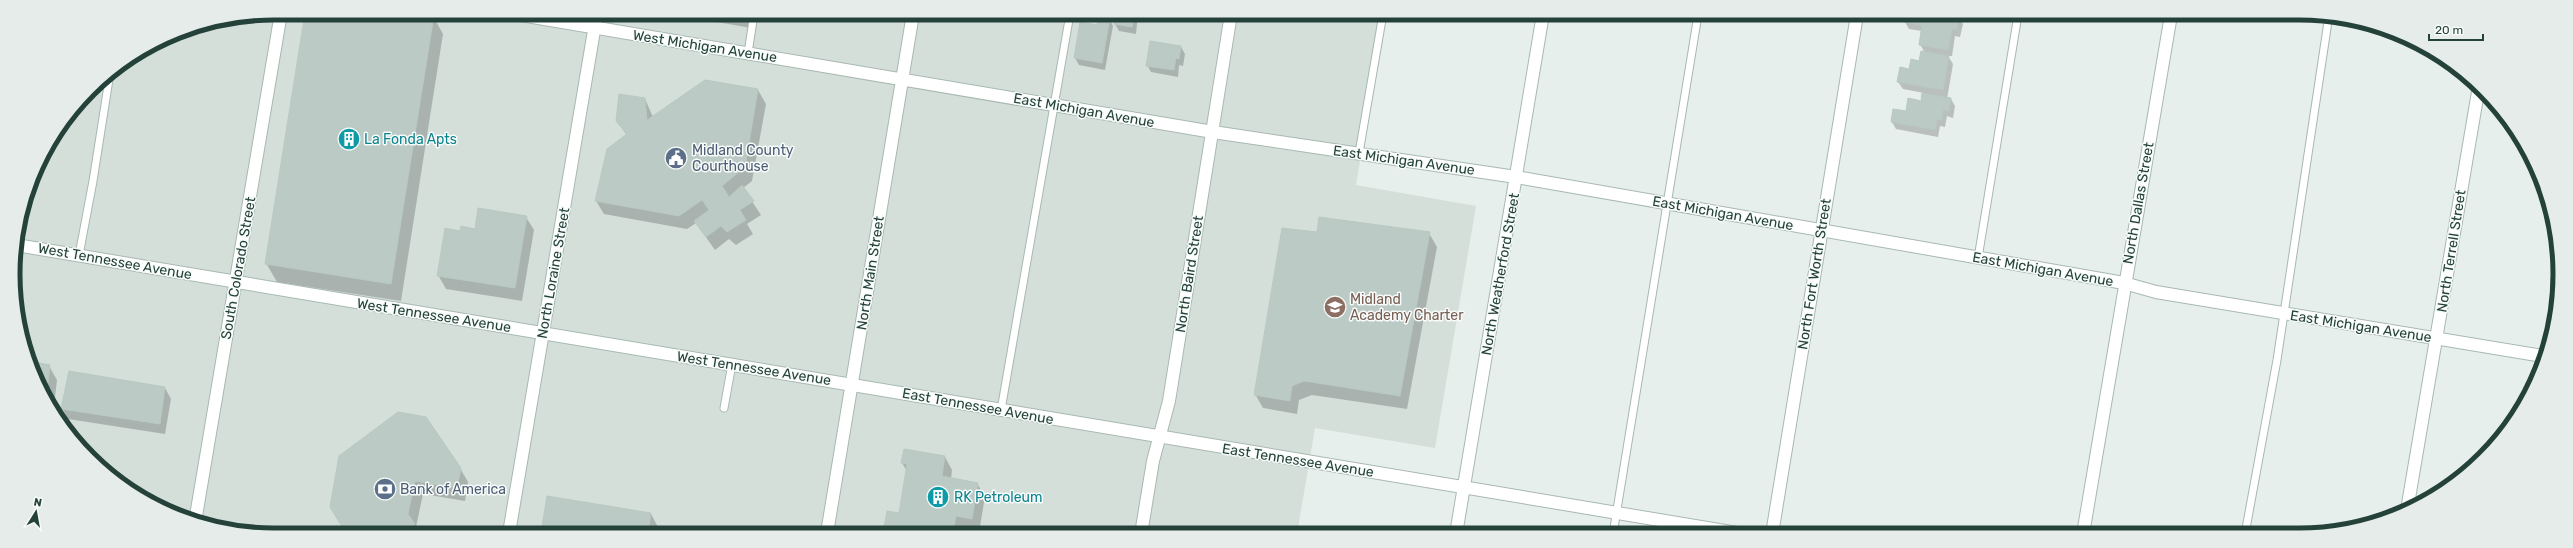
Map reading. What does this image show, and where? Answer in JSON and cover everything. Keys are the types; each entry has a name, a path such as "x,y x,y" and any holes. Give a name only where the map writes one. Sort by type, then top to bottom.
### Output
{"street":[{"name":"South Colorado Street","path":"196,516 280,20"},
{"name":"West Michigan Avenue","path":"549,20 902,79"},
{"name":"North Loraine Street","path":"510,528 596,20"},
{"name":"North Main Street","path":"828,528 913,20"},
{"name":"North Baird Street","path":"1142,528 1153,461 1160,438 1168,401 1231,20"},
{"name":"North Weatherford Street","path":"1457,528 1542,20"},
{"name":"North Fort Worth Street","path":"1773,528 1856,20"},
{"name":"North Dallas Street","path":"2084,528 2124,283 2170,20"},
{"name":"East Michigan Avenue","path":"902,79 1213,132 1516,177 2124,283 2156,292 2540,356"},
{"name":"North Terrell Street","path":"2408,503 2478,93"},
{"name":"West Tennessee Avenue","path":"22,246 852,384"},
{"name":"East Tennessee Avenue","path":"852,384 1160,438 1707,528"}],"lane":[{"path":"748,53 753,20"},
{"path":"1001,410 1056,105 1069,20"},
{"path":"1359,153 1382,20"},
{"path":"1614,528 1697,20"},
{"path":"1978,258 2017,20"},
{"path":"2246,528 2284,313 2328,22"},
{"path":"79,255 93,182 109,81"},
{"path":"724,408 732,364"}],"shaded area":[{"path":"274,20 1384,20 1356,185 1476,206 1435,448 1315,428 1298,528 274,528 241,526 192,515 147,494 119,476 94,454 72,429 54,401 33,356 22,307 20,274 22,241 33,192 46,162 72,119 94,94 119,72 162,46 192,33 241,22"}],"building":[{"name":"La Fonda Apts","path":"304,20 433,20 391,284 265,264"},
{"path":"1098,20 1110,20 1102,63 1074,58 1080,22 1097,25"},
{"path":"1114,20 1134,20 1132,27 1114,24"},
{"path":"1904,20 1958,20 1957,30 1952,29 1948,50 1919,45 1922,25 1904,22"},
{"path":"1150,41 1181,46 1179,59 1176,58 1174,70 1146,66"},
{"path":"1921,51 1949,56 1943,90 1897,82 1900,67 1909,69 1911,59 1919,61"},
{"name":"Midland County Courthouse","path":"705,80 758,89 745,167 722,186 729,197 742,185 754,201 740,210 746,220 727,232 721,226 706,237 694,221 709,210 702,200 679,216 595,201 607,149 627,134 616,121 619,94 645,98 647,120"},
{"path":"1922,93 1951,98 1949,111 1943,110 1942,120 1937,119 1935,130 1891,122 1893,109 1906,111 1908,98 1921,101"},
{"path":"478,208 527,216 515,288 437,276 445,228 460,231 461,226 475,229"},
{"path":"1319,217 1430,232 1400,396 1304,381 1292,386 1290,401 1254,395 1282,228 1317,232"},
{"path":"35,362 50,365 47,389"},
{"path":"69,371 165,387 160,424 61,409"},
{"path":"398,412 426,417 461,468 457,488 415,481 408,514 415,524 409,528 343,528 330,507 339,456"},
{"name":"RK Petroleum","path":"904,449 945,456 942,476 978,483 972,519 956,516 954,528 884,528 887,511 899,513 907,464 901,463"},
{"path":"547,496 651,513 649,528 542,528"}],"place":[{"name":"La Fonda Apts","path":"349,139"},
{"name":"Midland County Courthouse","path":"676,158"},
{"name":"Midland Academy Charter","path":"1335,307"},
{"name":"Bank of America","path":"385,489"},
{"name":"RK Petroleum","path":"938,497"}]}
